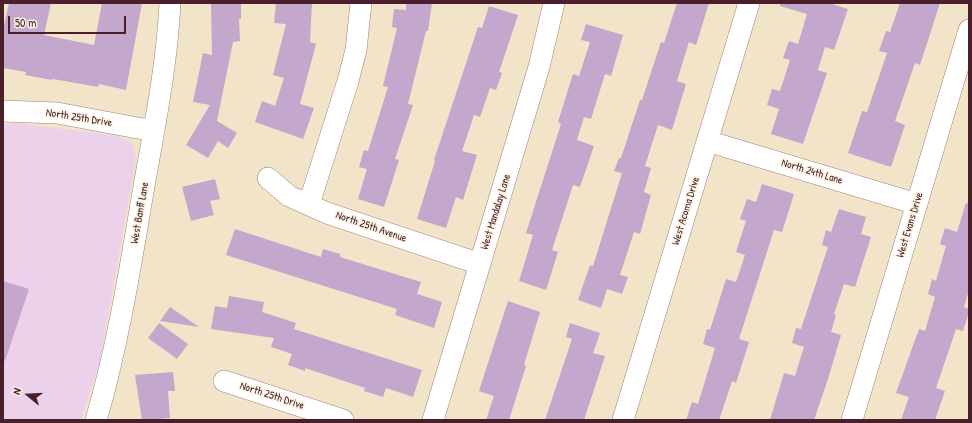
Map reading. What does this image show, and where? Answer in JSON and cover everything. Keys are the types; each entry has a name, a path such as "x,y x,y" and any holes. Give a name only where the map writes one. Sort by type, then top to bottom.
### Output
{"street":[{"name":"West Banff Lane","path":"96,420 121,320 169,36 170,3"},
{"path":"309,204 348,81 356,50 361,3"},
{"name":"West Mandalay Lane","path":"433,420 539,67 554,3"},
{"name":"West Acoma Drive","path":"624,420 749,3"},
{"name":"West Evans Drive","path":"852,420 969,30"},
{"name":"North 25th Drive","path":"3,111 58,113 154,131"},
{"name":"North 24th Lane","path":"707,141 917,204"},
{"name":"North 25th Avenue","path":"268,178 289,196 327,213 480,264"},
{"name":"North 25th Drive","path":"224,380 343,420"}],"shaded area":[{"path":"13,123 114,135 129,141 133,145 136,158 100,362 81,420 3,420 3,124"}],"building":[{"path":"9,3 51,3 44,35 94,45 102,3 142,3 126,90 99,84 98,87 52,80 25,75 26,72 3,68 3,30"},
{"path":"211,3 241,3 241,19 239,19 240,41 233,42 217,121 237,133 228,148 218,141 208,158 186,145 210,105 193,102 203,53 212,55"},
{"path":"276,3 312,3 310,42 316,44 300,104 314,108 303,139 255,122 262,101 275,106 284,78 273,75 286,24 274,23"},
{"path":"406,3 432,3 428,31 426,31 408,104 413,105 395,159 399,160 384,207 358,199 367,169 359,167 364,150 368,151 388,87 383,86 397,28 392,27 394,9 406,10"},
{"path":"677,3 709,3 696,45 689,42 677,81 686,84 672,130 658,125 645,166 651,168 644,192 651,195 640,234 634,232 620,275 628,277 622,294 607,289 601,308 578,300 590,265 593,266 622,173 614,171 619,158 621,158 640,100 642,100 661,42 664,43"},
{"path":"780,3 829,3 848,9 834,50 825,47 818,70 827,73 803,144 771,134 779,109 767,105 772,89 780,91 790,60 783,58 789,41 798,44 807,14 780,6"},
{"path":"900,3 940,3 920,65 915,63 895,121 905,125 891,167 848,153 862,111 867,112 887,53 879,51 886,31 890,32"},
{"path":"489,6 518,15 499,72 502,73 496,90 490,88 480,117 474,115 462,151 477,155 463,200 456,197 446,228 417,219 435,161 434,160 478,27 482,28"},
{"path":"586,24 623,35 611,76 605,74 591,119 584,117 577,140 594,146 580,187 573,185 552,250 558,252 546,290 519,281 533,235 526,233 561,124 558,122 573,74 579,76 590,42 581,40"},
{"path":"215,179 220,199 210,201 214,215 191,221 182,187"},
{"path":"762,184 794,194 782,232 774,230 739,339 749,342 736,383 732,381 719,420 686,420 692,402 698,404 715,348 703,344 707,329 710,330 726,279 736,282 745,255 736,252 746,221 740,219 747,199 756,202"},
{"path":"966,203 969,204 969,290 964,307 969,309 969,312 963,331 956,329 936,388 945,391 935,420 901,420 909,397 896,393 919,329 925,331 935,297 928,294 932,279 936,281 946,246 940,244 945,228 957,232"},
{"path":"839,209 866,217 861,234 871,237 855,287 844,284 834,314 836,315 831,332 841,335 828,379 814,420 770,420 784,373 795,376 804,347 792,343 796,328 801,329 828,247 822,245 826,230 831,232"},
{"path":"235,229 321,257 323,249 340,254 340,257 421,282 417,294 442,302 434,328 395,315 397,309 226,255"},
{"path":"3,281 29,289 5,361 3,360"},
{"path":"229,296 264,302 262,312 296,323 294,329 422,370 413,397 386,388 383,397 364,391 365,388 305,368 305,371 288,365 292,354 271,347 274,338 211,329 215,306 227,308"},
{"path":"508,301 540,312 524,365 526,366 509,420 486,420 494,396 479,391"},
{"path":"170,307 199,327 160,321"},
{"path":"159,323 188,344 177,359 148,338"},
{"path":"570,323 600,333 593,353 605,356 584,420 545,420 572,339 566,337"},
{"path":"173,372 175,391 168,391 170,418 142,420 135,375"}]}
